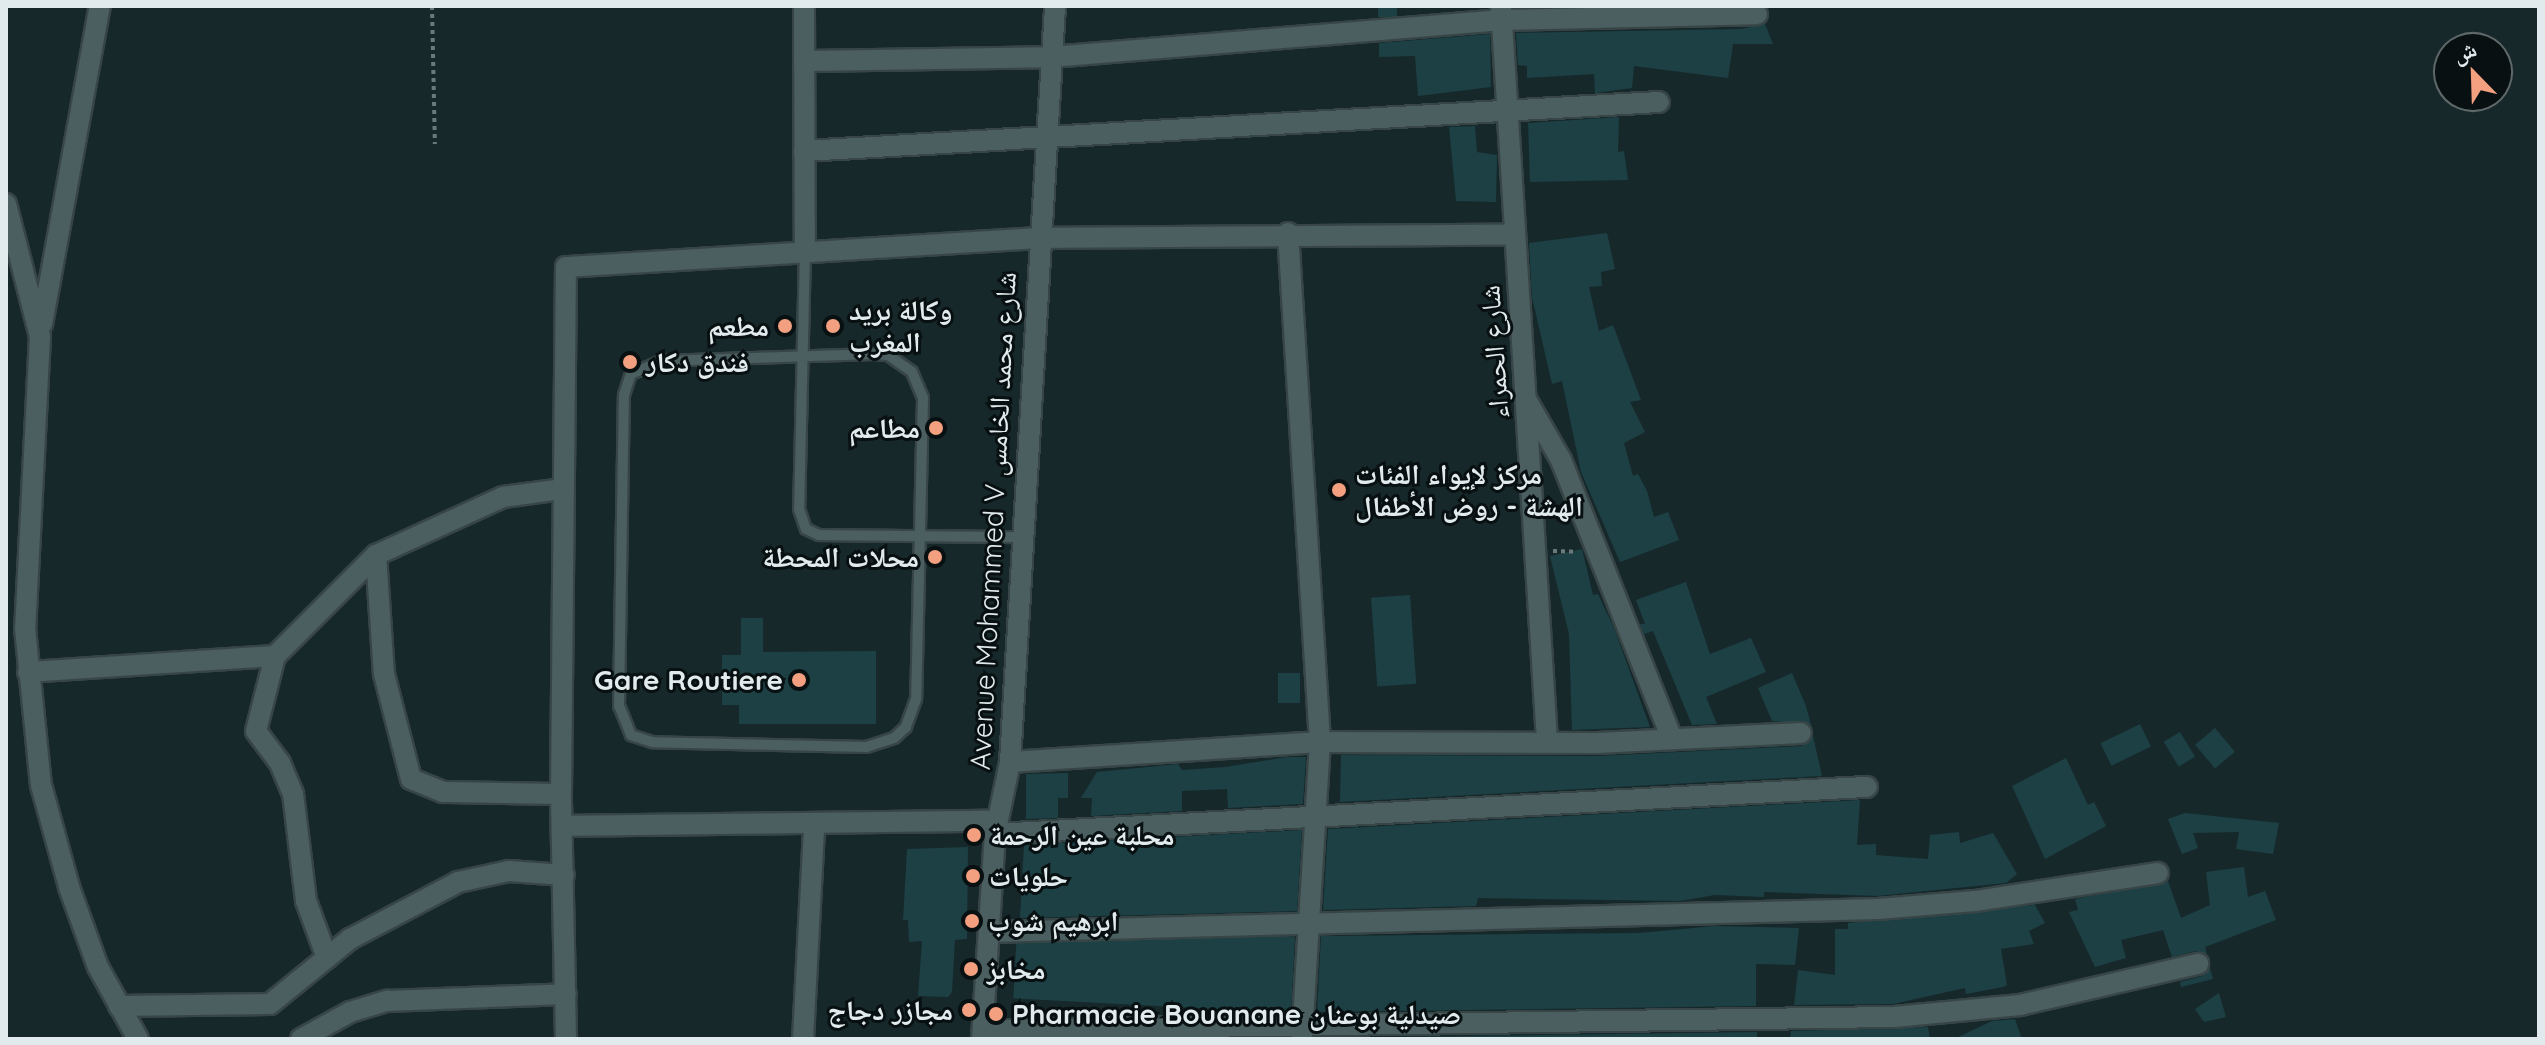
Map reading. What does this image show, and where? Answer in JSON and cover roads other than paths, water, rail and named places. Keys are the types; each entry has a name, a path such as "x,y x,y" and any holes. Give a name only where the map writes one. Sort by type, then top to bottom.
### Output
{"street":[{"path":"100,6 40,336 25,628 41,785 61,858 98,967 138,1039"},
{"path":"804,6 805,251"},
{"name":"Avenue Mohammed V شارع محمد الخامس","path":"983,1034 996,828 1010,762 1037,238 1050,138 1055,6"},
{"path":"804,61 1052,57 1501,13 1757,14"},
{"name":"شارع الحمراء","path":"1501,13 1547,741"},
{"path":"804,151 1659,102"},
{"path":"6,204 40,336"},
{"path":"1288,233 1320,742 1318,815 1302,1033"},
{"path":"566,1039 565,826 561,794 566,267 1037,238 1288,233 1513,235"},
{"path":"1526,399 1561,460 1672,739"},
{"path":"327,958 306,901 293,794 280,763 256,731 275,656 376,555 503,497 563,489"},
{"path":"376,555 384,674 411,779 443,792 561,794"},
{"path":"28,672 275,656"},
{"path":"1010,762 1320,742 1672,739 1801,733"},
{"path":"565,826 996,828 1867,787"},
{"path":"803,1039 814,827"},
{"path":"119,1006 270,1004 350,939 458,882 509,871 564,875"},
{"path":"989,932 1309,921 1878,909 1975,901 2158,873"},
{"path":"983,1034 1302,1033 1894,1017 2020,1005 2198,964"},
{"path":"301,1039 350,1012 387,1001 566,994"}],"lane":[{"path":"805,251 802,523 819,535 1021,537"},
{"path":"888,355 912,372 923,398 920,536 916,699 913,714 894,738 866,747 652,742 624,726 619,706 626,384 650,363 888,355"}],"place":[{"name":"مطعم","path":"785,326"},
{"name":"وكالة بريد المغرب","path":"833,326"},
{"name":"فندق دكار","path":"630,362"},
{"name":"مطاعم","path":"936,428"},
{"name":"مركز لإيواء الفئات الهشة - روض الأطفال","path":"1339,490"},
{"name":"محلات المحطة","path":"935,557"},
{"name":"Gare Routiere","path":"799,680"},
{"name":"محلبة عين الرحمة","path":"974,835"},
{"name":"حلويات","path":"973,876"},
{"name":"ابرهيم شوب","path":"972,921"},
{"name":"مخابز","path":"971,969"},
{"name":"مجازر دجاج","path":"969,1010"},
{"name":"Pharmacie Bouanane صيدلية بوعنان","path":"996,1014"}]}
